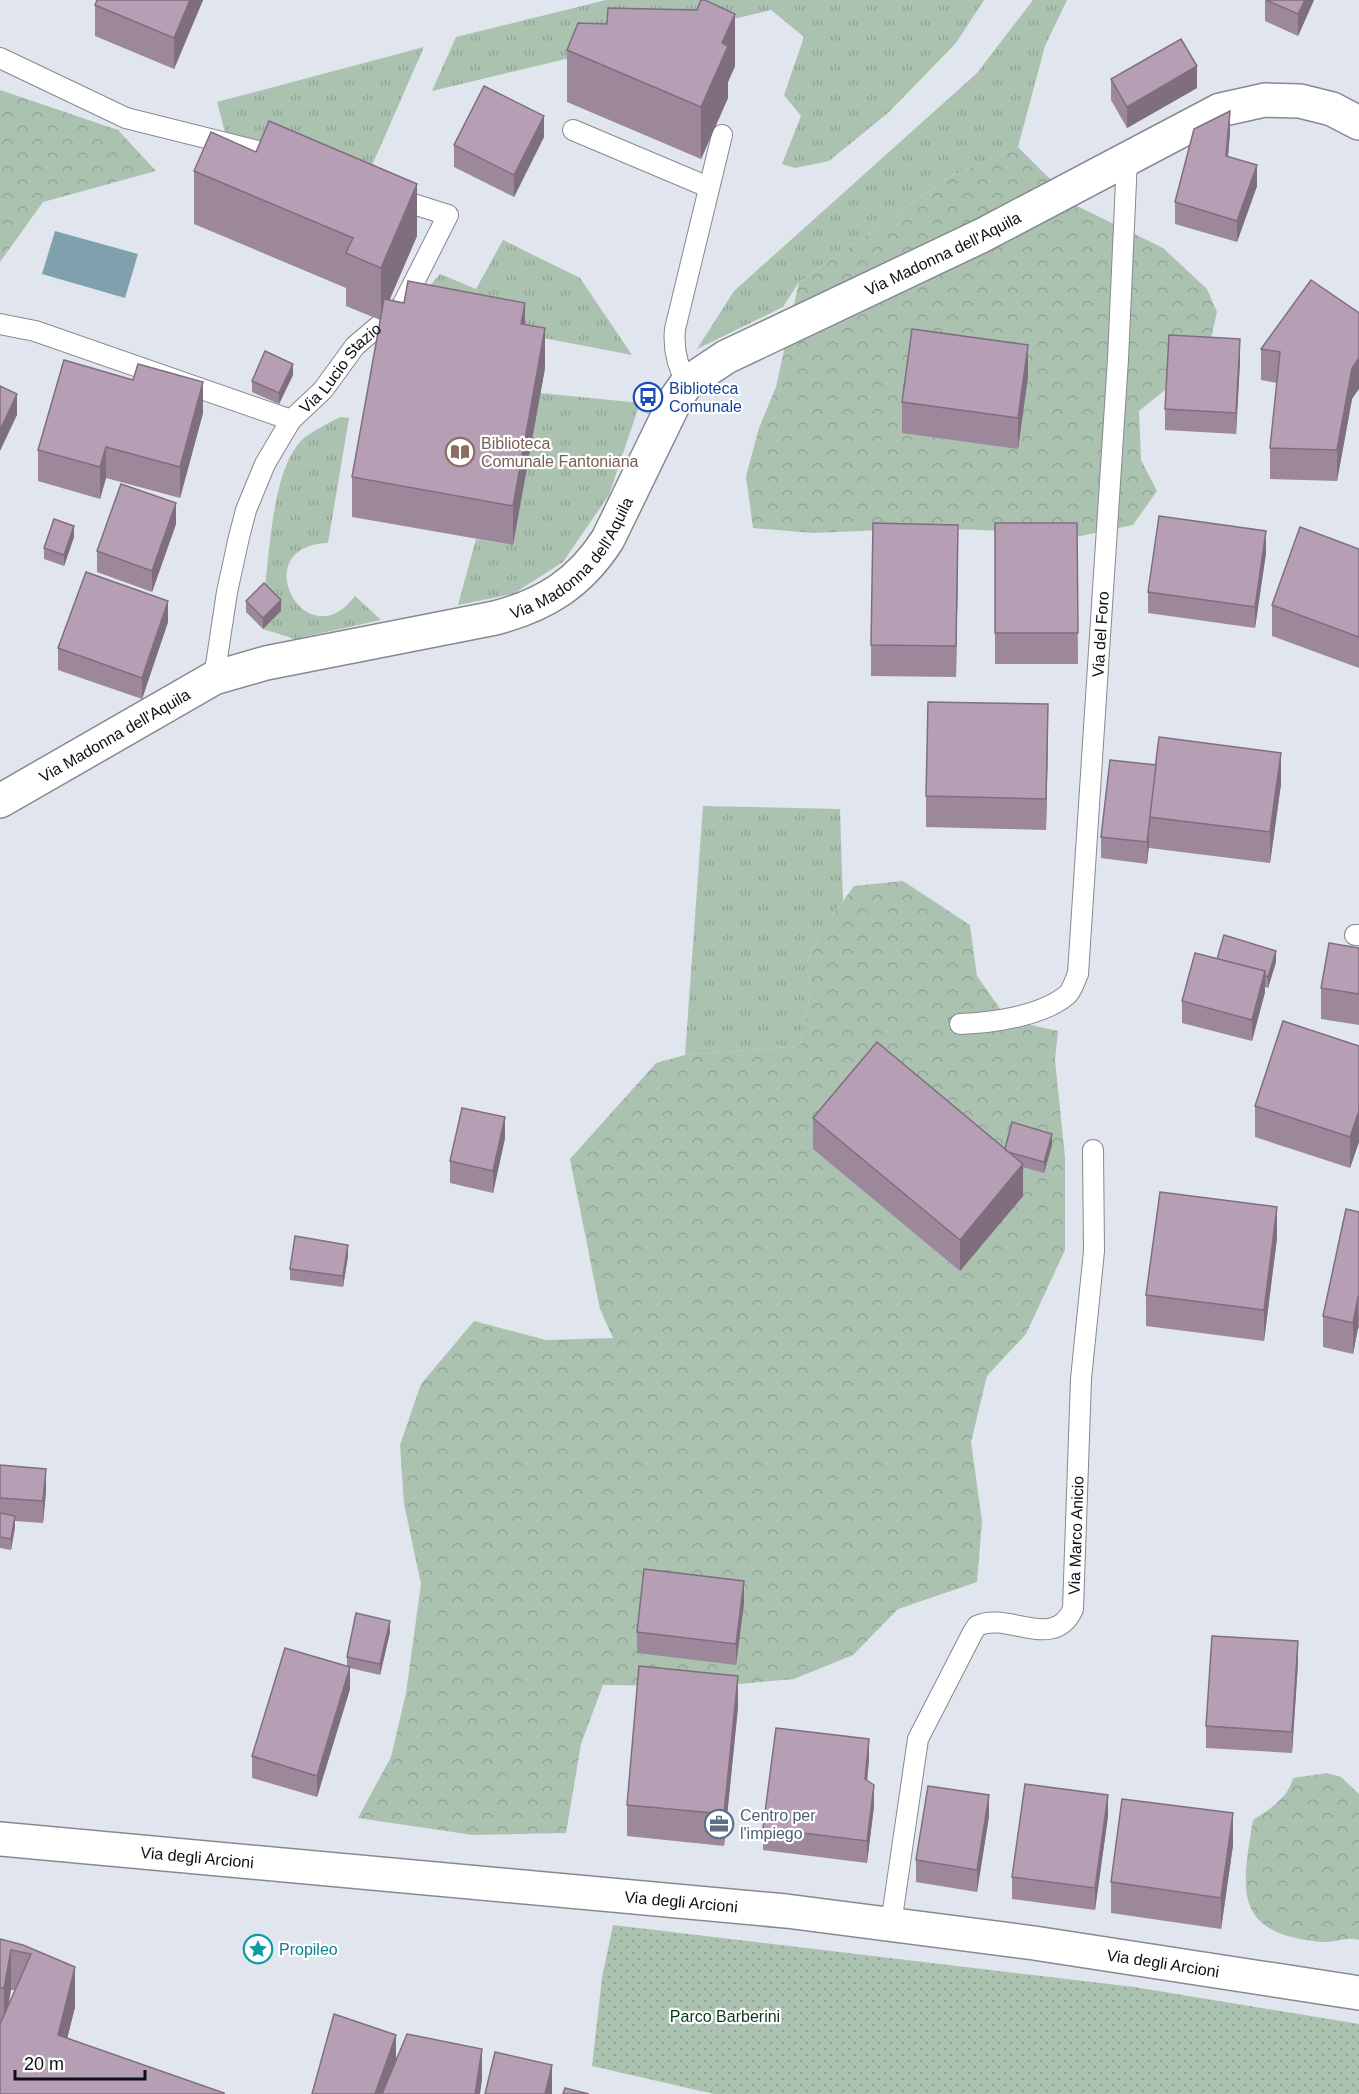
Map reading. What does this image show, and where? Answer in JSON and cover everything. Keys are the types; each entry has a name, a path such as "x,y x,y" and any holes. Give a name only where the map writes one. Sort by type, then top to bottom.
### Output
{"street":[{"name":"Via Madonna dell'Aquila","path":"0,801 214,678 266,663 495,618 518,612 555,596 584,572 608,539 668,412 687,383 726,357 981,236 1200,119 1247,102 1300,101 1332,109 1359,123"},
{"name":"Via degli Arcioni","path":"0,1839 680,1901 891,1923 1178,1964 1359,1993"}],"lane":[{"path":"0,58 126,118 297,161"},
{"path":"573,130 708,187"},
{"path":"687,383 676,358 674,336 722,135"},
{"name":"Via del Foro","path":"960,1024 986,1023 1041,1008 1068,994 1078,974 1118,359 1127,159"},
{"name":"Via Lucio Stazio","path":"214,678 227,592 246,510 265,464 291,420 323,390 355,346 402,306 448,215 373,190"},
{"path":"0,324 34,331 291,420"},
{"name":"Via Marco Anicio","path":"891,1923 918,1739 973,1632 977,1626 995,1621 1048,1630 1061,1626 1069,1619 1073,1609 1081,1379 1094,1251 1093,1150"}],"green space":[{"path":"606,0 984,0 956,43 889,112 829,161 795,168 782,164 801,116 784,95 804,37 771,10 432,91 456,37"},
{"path":"1033,0 1067,0 1045,46 1018,147 951,176 799,282 783,307 697,349 734,291 977,73"},
{"path":"424,47 370,170 226,136 217,102"},
{"path":"0,90 118,130 156,171 43,202 0,262"},
{"path":"1018,147 1077,206 1163,248 1207,289 1217,312 1207,356 1139,411 1141,460 1157,491 1133,525 1066,539 1007,531 926,528 814,533 753,528 746,476 759,428 776,387 799,282 951,176"},
{"path":"503,240 580,278 632,355 407,312 440,274 476,289"},
{"path":"540,393 640,403 609,495 563,562 513,594 458,605 476,539 513,545"},
{"path":"340,417 349,418 328,543 303,549 290,562 287,578 292,595 303,609 318,616 336,613 355,596 381,620 295,639 263,629 281,611 264,594 274,511 285,468 293,451 308,435"},
{"path":"703,806 840,809 843,901 822,930 806,964 811,990 800,1046 685,1055"},
{"path":"903,881 970,925 977,976 1008,1020 1058,1031 1055,1060 1065,1157 1065,1250 1026,1334 987,1376 971,1442 982,1521 977,1582 898,1609 853,1655 794,1679 716,1686 603,1685 581,1744 566,1833 473,1835 358,1818 391,1757 406,1693 421,1584 404,1504 400,1445 421,1384 474,1321 546,1340 613,1338 600,1309 570,1159 656,1063 685,1055 800,1046 811,990 806,964 822,930 854,886"},
{"path":"1327,1773 1341,1777 1359,1794 1359,1940 1322,1942 1293,1937 1272,1930 1258,1919 1250,1905 1246,1888 1246,1868 1253,1820 1283,1797 1293,1778"},
{"name":"Parco Barberini","path":"613,1925 1134,1987 1359,2024 1359,2094 714,2094 592,2066 602,1978"}],"water":[{"path":"55,231 138,254 125,298 42,274"}],"building":[{"path":"97,0 190,0 174,38 95,5"},
{"path":"701,0 735,14 722,43 728,46 701,107 567,50 578,23 607,24 608,8 697,10"},
{"path":"1266,0 1305,0 1298,14"},
{"path":"1181,39 1197,66 1127,107 1111,79"},
{"path":"484,86 544,116 514,175 454,145"},
{"path":"1230,111 1226,156 1257,165 1237,221 1175,202 1194,129"},
{"path":"269,121 417,184 381,268 346,253 353,238 194,171 211,132 256,152"},
{"path":"1311,280 1359,313 1359,358 1352,368 1337,450 1270,448 1280,352 1261,349"},
{"path":"408,281 525,303 521,324 545,328 513,506 352,477 384,299 404,303"},
{"path":"912,329 1028,345 1018,418 902,402"},
{"path":"1169,335 1240,339 1236,413 1165,409"},
{"path":"265,351 293,364 279,393 252,381"},
{"path":"64,360 133,380 138,364 203,382 180,467 106,447 100,467 38,450"},
{"path":"0,386 17,394 0,430"},
{"path":"121,484 176,503 152,571 97,551"},
{"path":"1159,516 1266,531 1255,607 1148,592"},
{"path":"54,519 74,526 64,555 44,548"},
{"path":"873,523 958,525 956,646 871,645"},
{"path":"995,523 1077,523 1078,633 995,633"},
{"path":"1300,527 1359,549 1359,637 1272,605"},
{"path":"86,572 168,601 142,678 58,648"},
{"path":"264,583 281,600 263,618 246,601"},
{"path":"928,702 1048,704 1046,799 926,796"},
{"path":"1159,737 1281,753 1270,832 1149,817"},
{"path":"1110,760 1156,765 1147,842 1101,837"},
{"path":"1224,935 1276,951 1268,977 1265,976 1265,971 1217,959"},
{"path":"1329,943 1359,948 1359,994 1321,988"},
{"path":"1195,953 1265,971 1252,1020 1182,1001"},
{"path":"1283,1021 1359,1046 1359,1111 1350,1137 1255,1106"},
{"path":"877,1042 1023,1164 960,1240 813,1118"},
{"path":"462,1108 505,1117 493,1171 450,1161"},
{"path":"1012,1122 1052,1134 1044,1162 1008,1152 1005,1149"},
{"path":"1160,1192 1277,1207 1264,1310 1146,1295"},
{"path":"1346,1209 1359,1212 1359,1298 1353,1323 1323,1316"},
{"path":"295,1236 348,1245 343,1276 290,1269"},
{"path":"0,1465 46,1469 43,1501 0,1498"},
{"path":"0,1513 15,1516 11,1539 0,1537"},
{"path":"644,1569 744,1581 736,1644 637,1632"},
{"path":"356,1613 390,1621 380,1664 347,1657"},
{"path":"1212,1636 1298,1641 1292,1732 1206,1726"},
{"path":"285,1648 350,1667 317,1776 252,1756"},
{"path":"639,1666 738,1676 724,1814 627,1805"},
{"path":"776,1728 869,1739 865,1779 874,1785 867,1841 763,1828"},
{"path":"1025,1784 1108,1795 1095,1888 1012,1877"},
{"path":"928,1786 989,1795 977,1870 916,1860"},
{"path":"1122,1799 1233,1813 1221,1898 1111,1882"},
{"path":"0,1939 23,1945 75,1967 58,2035 224,2094 0,2094 0,2024 31,1954 11,1950 4,1989 0,1987"},
{"path":"334,2014 396,2035 375,2094 312,2094"},
{"path":"407,2034 482,2049 475,2094 382,2094"},
{"path":"495,2052 552,2065 545,2094 485,2094"},
{"path":"565,2088 589,2094 563,2094"}],"place":[{"name":"Biblioteca Comunale","path":"648,397"},
{"name":"Biblioteca Comunale Fantoniana","path":"460,452"},
{"name":"Centro per l'impiego","path":"719,1824"},
{"name":"Propileo","path":"258,1949"}]}
